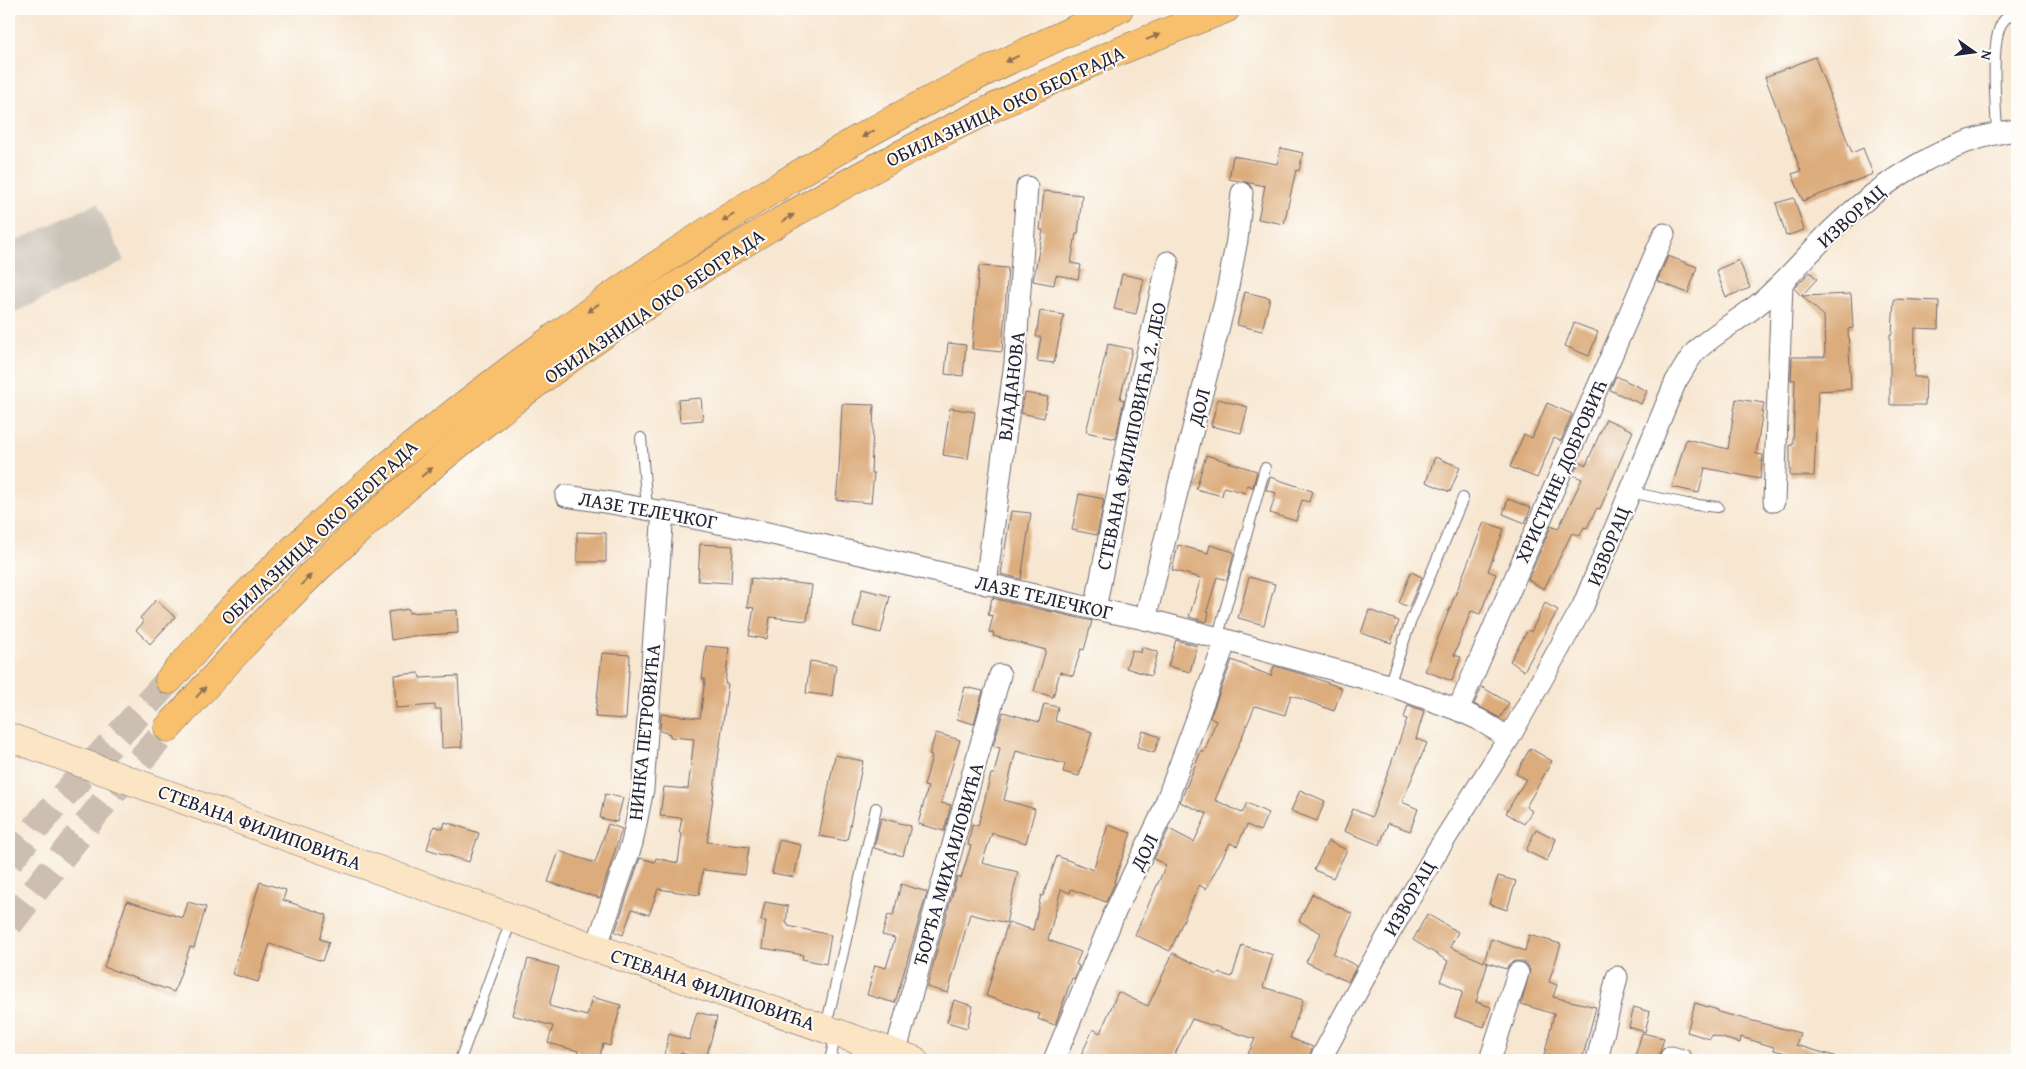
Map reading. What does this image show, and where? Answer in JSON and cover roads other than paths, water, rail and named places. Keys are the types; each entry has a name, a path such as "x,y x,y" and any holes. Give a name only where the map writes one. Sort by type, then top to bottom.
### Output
{"highway":[{"name":"ОБИЛАЗНИЦА ОКО БЕОГРАДА","path":"169,680 231,610 364,486 476,395 605,299 693,240 855,141 975,77 1119,9"},
{"name":"ОБИЛАЗНИЦА ОКО БЕОГРАДА","path":"168,728 271,614 363,527 493,418 659,298 806,207 927,140 1060,77 1143,41 1226,9"}],"main road":[{"name":"СТЕВАНА ФИЛИПОВИЋА","path":"9,737 905,1057"}],"street":[{"name":"ИЗВОРАЦ","path":"1320,1060 1375,958 1436,852 1509,738 1583,606 1676,381 1697,350 1782,284 1832,231 1879,188 1945,151 2007,131"},
{"name":"ВЛАДАНОВА","path":"986,584 1015,362 1027,187"},
{"name":"ДОЛ","path":"1145,619 1225,302 1237,240 1242,193"},
{"name":"ХРИСТИНЕ ДОБРОВИЋ","path":"1458,710 1664,234"},
{"name":"СТЕВАНА ФИЛИПОВИЋА 2. ДЕО","path":"1095,609 1132,420 1168,262"},
{"path":"1774,501 1782,284"},
{"name":"ЛАЗЕ ТЕЛЕЧКОГ","path":"566,496 655,509 785,536 986,584 1145,619 1389,685 1458,710 1478,719 1509,738"},
{"name":"НИНКА ПЕТРОВИЋА","path":"596,948 632,843 643,789 655,509"},
{"name":"ДОЛ","path":"1054,1060 1116,912 1161,816 1222,639"},
{"name":"ЂОРЂА МИХАИЛОВИЋА","path":"905,1057 1000,674"},
{"path":"1490,1060 1518,973"},
{"path":"1597,1060 1617,977"}],"lane":[{"name":"ИЗВОРАЦ","path":"2007,131 1994,78 1997,38 2002,23 2017,10"},
{"path":"641,438 655,509"},
{"path":"1222,639 1264,468"},
{"path":"1630,492 1687,504 1718,507"},
{"path":"1389,685 1410,623 1463,498"},
{"path":"830,1060 831,1031 876,808"},
{"path":"460,1060 512,918"}],"tunnel":[{"path":"9,861 54,806 169,680"},
{"path":"9,924 106,800 168,728"}]}
